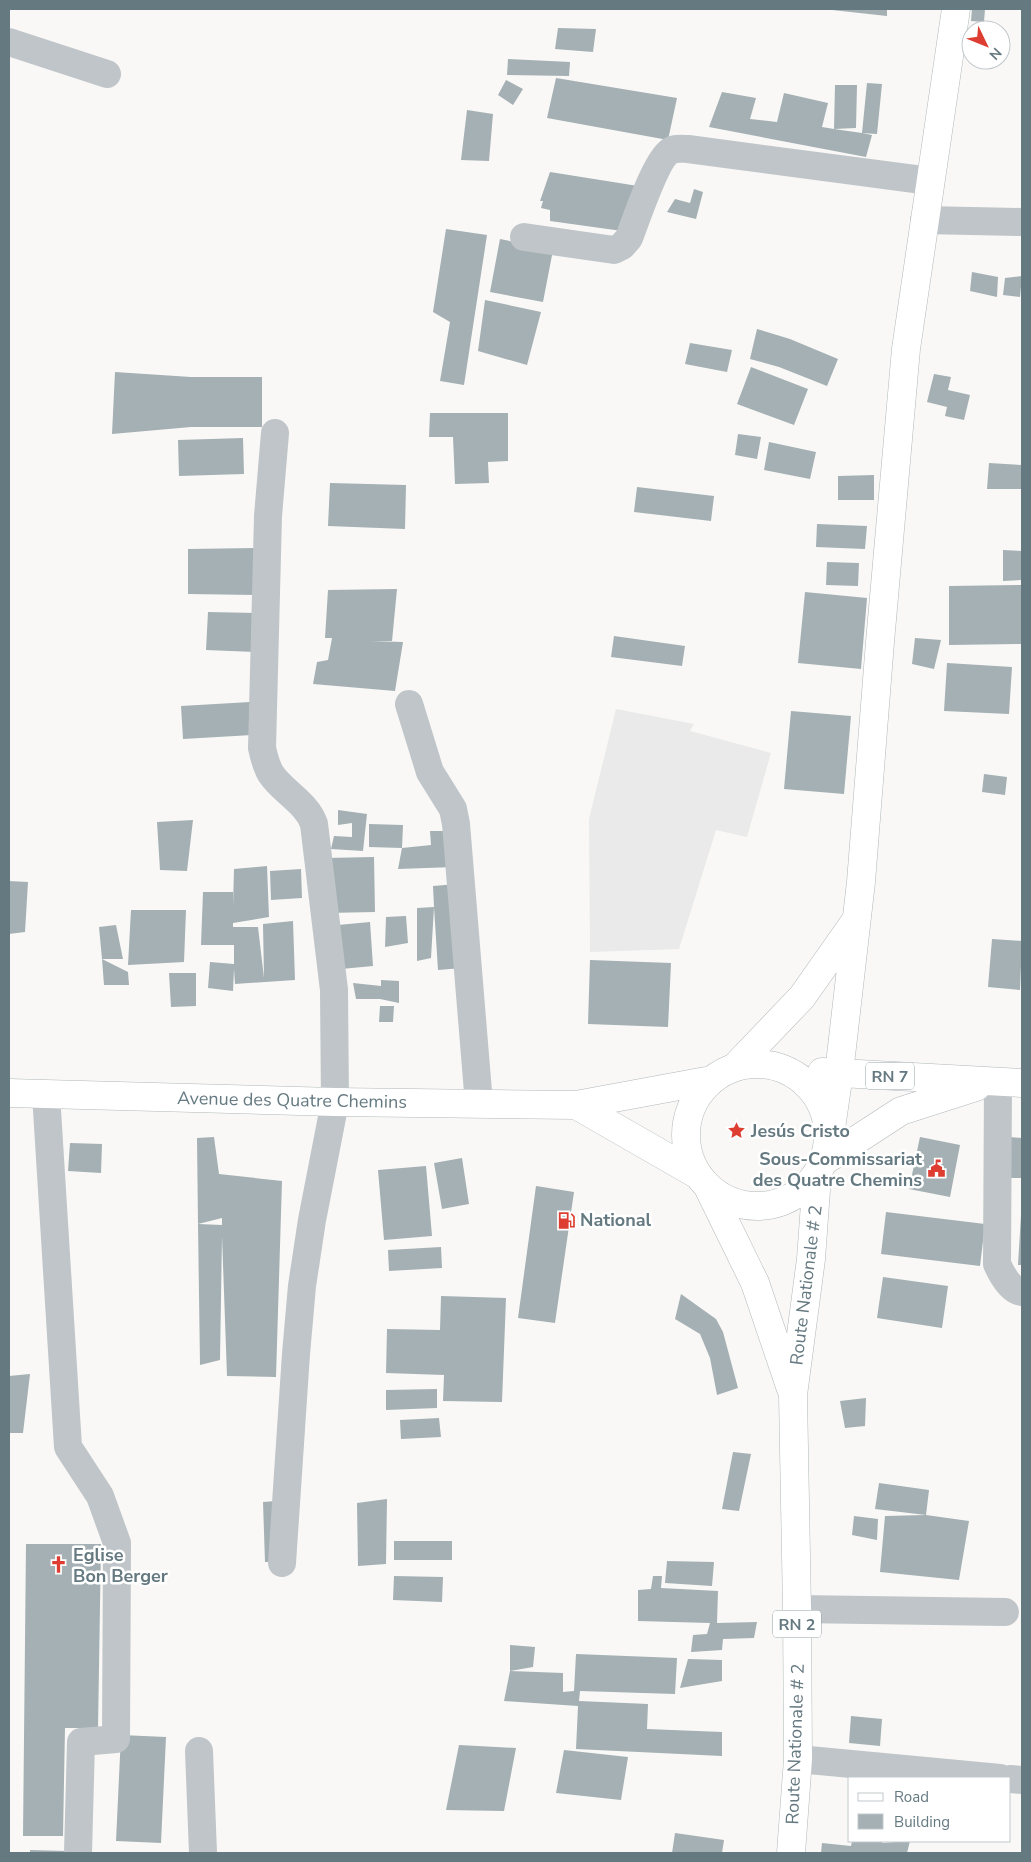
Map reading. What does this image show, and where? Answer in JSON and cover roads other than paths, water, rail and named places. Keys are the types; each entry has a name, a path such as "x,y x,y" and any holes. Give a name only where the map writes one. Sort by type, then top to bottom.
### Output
{"main road":[{"path":"823,1160 825,1114 819,1100 811,1088 788,1070 762,1064 736,1067 719,1073 706,1081 695,1097 688,1114 686,1130 686,1146 690,1161 703,1181 722,1197 738,1203 755,1206 773,1204 799,1193 823,1160 839,1073 863,863 906,349 956,9"},
{"path":"736,1067 802,997 855,922"},
{"name":"RN 7","path":"788,1070 1004,1082"},
{"name":"Avenue des Quatre Chemins","path":"9,1093 335,1102 576,1105 706,1081"},
{"name":"RN 7","path":"823,1160 901,1111 1004,1082"},
{"name":"Avenue des Quatre Chemins","path":"576,1105 703,1181"},
{"name":"Route Nationale # 2","path":"791,1853 798,1758 793,1395 823,1160"},
{"name":"Route Nationale # 2","path":"703,1181 755,1283 793,1395"}],"street":[{"path":"9,42 107,74"},
{"path":"524,237 614,250 622,246 629,238 658,165 666,154 673,149 688,149 930,181"},
{"path":"924,220 1022,222"},
{"path":"275,433 268,516 262,748 271,774 308,811 314,824 334,990 335,1102 312,1220 302,1286 282,1563"},
{"path":"409,704 430,772 453,809 456,824 479,1104"},
{"path":"1004,1082 997,1264 1001,1273 1015,1290 1022,1292"},
{"path":"46,1094 68,1447 100,1496 117,1543 116,1739 81,1742 78,1853"},
{"path":"797,1609 1005,1612"},
{"path":"199,1751 203,1853"},
{"path":"798,1758 990,1777"}],"place":[{"name":"Jesús Cristo","path":"737,1131"},
{"name":"Sous-Commissariat des Quatre Chemins","path":"936,1169"},
{"name":"National","path":"566,1220"},
{"name":"Eglise Bon Berger","path":"59,1565"}]}
